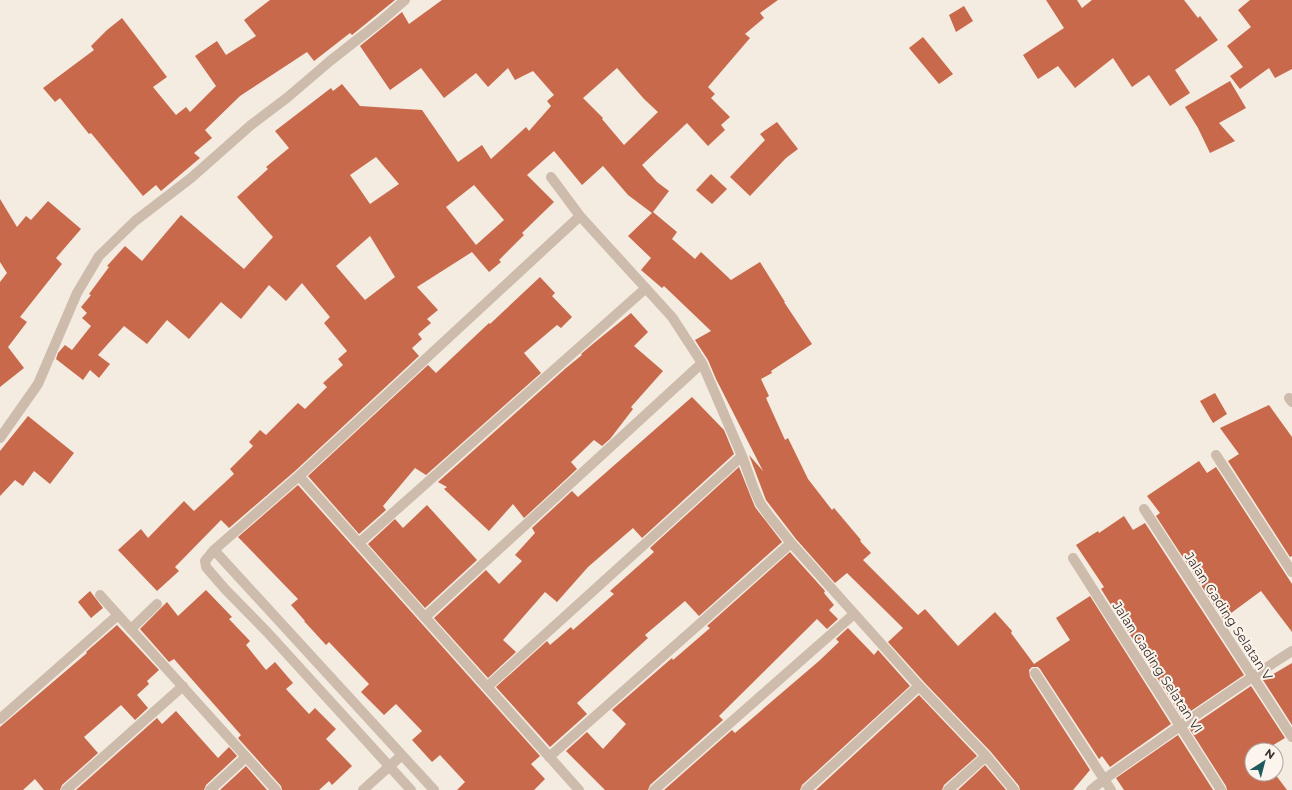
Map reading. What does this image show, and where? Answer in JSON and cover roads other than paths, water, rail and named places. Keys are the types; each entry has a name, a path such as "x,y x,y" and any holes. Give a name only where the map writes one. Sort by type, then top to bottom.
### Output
{"street":[{"path":"0,438 38,384 77,293 99,256 134,221 191,178 251,125 381,22 405,0"},
{"path":"551,177 580,216 672,317 702,363 742,456 760,503 791,543 919,686 986,756 1014,790"},
{"path":"411,790 268,632 206,567 205,561 214,550 299,476 580,216"},
{"path":"359,543 646,288"},
{"path":"424,617 702,363"},
{"path":"1216,455 1292,572"},
{"path":"487,687 742,456"},
{"path":"299,476 579,790"},
{"name":"Jalan Gading Selatan V","path":"1144,509 1292,737"},
{"path":"549,757 791,543"},
{"path":"214,550 434,790"},
{"name":"Jalan Gading Selatan VI","path":"1073,558 1221,790"},
{"path":"100,595 276,790"},
{"path":"131,629 157,604"},
{"path":"654,790 854,614"},
{"path":"0,719 118,615"},
{"path":"1091,790 1104,779 1252,676 1292,651"},
{"path":"1035,673 1111,790"},
{"path":"66,790 183,686"},
{"path":"806,790 919,686"},
{"path":"363,790 402,755"},
{"path":"948,790 986,756"},
{"path":"210,790 246,757"}]}
